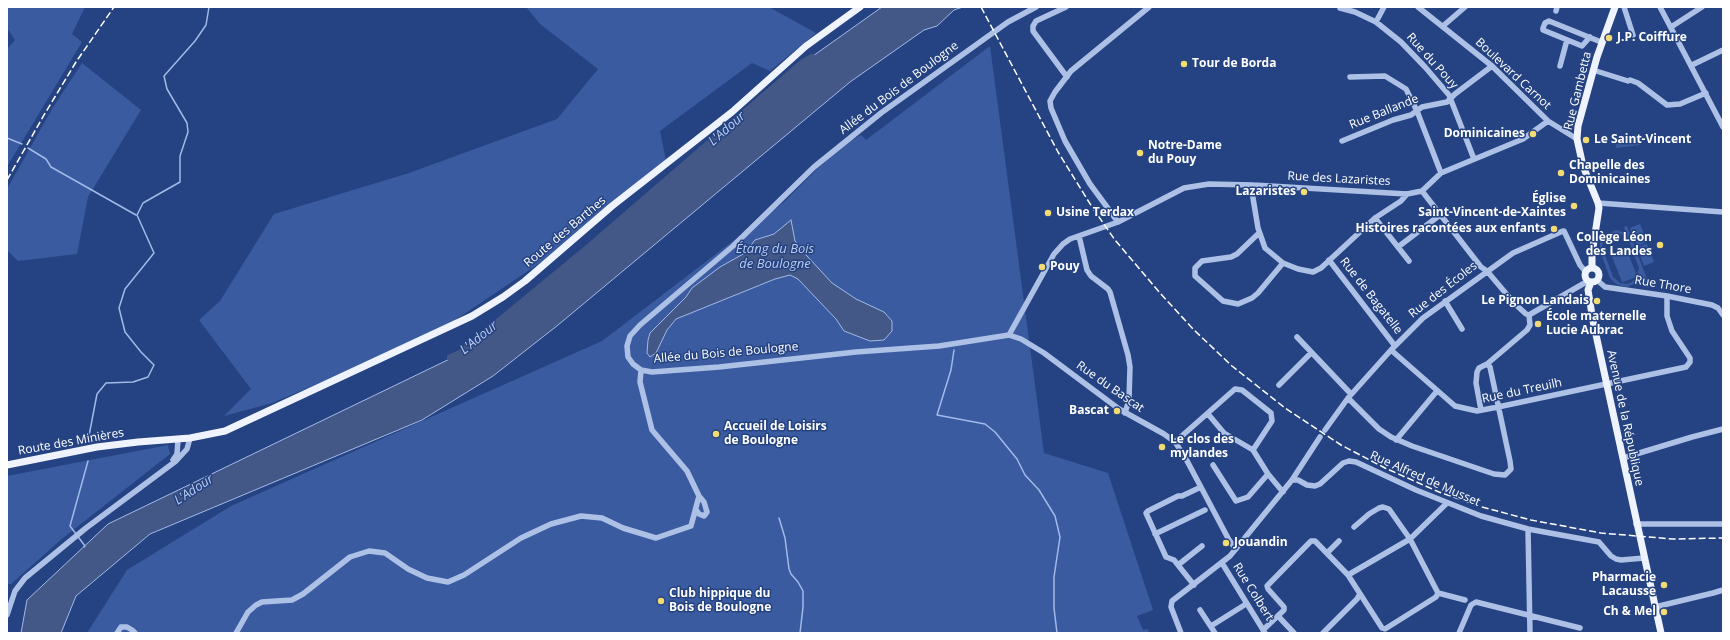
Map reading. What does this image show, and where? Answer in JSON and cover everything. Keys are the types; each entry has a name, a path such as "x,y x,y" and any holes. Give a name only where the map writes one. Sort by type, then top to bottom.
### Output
{"main road":[{"name":"Route des Barthes","path":"189,436 225,431 472,316 503,297 612,206 732,112 806,46 860,7"},
{"name":"Rue Gambetta","path":"1598,203 1583,166 1577,138 1578,126 1593,70 1615,7"},
{"path":"1589,270 1596,269 1599,273 1592,281 1585,278 1589,270 1592,254 1597,224 1598,203"},
{"name":"Avenue de la République","path":"1592,281 1588,290 1588,295 1636,524 1661,633"},
{"name":"Route des Barthes","path":"189,436 250,419"},
{"name":"Route des Minières","path":"138,442 178,440 189,436"},
{"name":"Route des Minières","path":"7,465 64,452 189,436"}],"street":[{"name":"Allée du Bois de Boulogne","path":"1009,335 945,345 652,372 641,370 633,364 628,357 627,346 630,336 640,325 733,246 791,188 820,162 881,113 1008,22 1036,7"},
{"path":"1066,7 1036,21 1033,26 1033,31 1067,77"},
{"path":"1009,335 1058,249 1070,239 1118,222 1090,184 1066,141 1051,108 1051,97 1071,71 1149,7"},
{"path":"1376,22 1384,7"},
{"name":"Boulevard Carnot","path":"1418,7 1492,66 1548,121 1577,138"},
{"path":"1443,26 1465,7"},
{"path":"1624,7 1633,35"},
{"path":"1660,7 1692,65 1723,127"},
{"path":"1671,27 1702,7"},
{"name":"Rue du Pouy","path":"1340,8 1355,12 1376,22 1401,42 1425,67 1451,99 1474,159"},
{"path":"1590,38 1582,46 1543,30 1545,23 1549,21 1602,42"},
{"path":"1560,66 1567,40"},
{"path":"1692,65 1723,50"},
{"name":"Rue Ballande","path":"1342,141 1393,120 1411,115 1425,106 1444,104 1458,91 1492,66"},
{"path":"1593,70 1638,83 1667,105 1680,104 1706,93"},
{"path":"1350,77 1381,75 1390,78 1406,89 1417,111 1441,173"},
{"path":"1529,315 1514,303 1487,271 1481,267 1422,191 1441,173 1523,139 1548,121"},
{"name":"Rue des Lazaristes","path":"1118,222 1184,188 1204,185 1253,185 1407,194 1422,191"},
{"path":"1253,185 1252,192 1259,233 1266,248 1273,256 1283,263 1298,269 1313,272 1321,268 1375,218 1401,201 1407,194"},
{"path":"1598,203 1723,212"},
{"path":"1398,247 1440,214"},
{"path":"1375,218 1408,261"},
{"name":"Rue des Écoles","path":"1325,430 1350,396 1393,348 1423,318 1513,253 1564,231 1580,265 1589,270"},
{"path":"1259,233 1237,254 1231,257 1202,261 1195,268 1195,276 1223,302 1238,304 1252,298 1258,293 1283,263"},
{"path":"1079,236 1091,276 1110,292 1128,355 1130,380 1129,400 1125,413"},
{"name":"Rue de Bagatelle","path":"1329,260 1393,348"},
{"path":"1529,315 1592,281"},
{"name":"Rue Thore","path":"1592,281 1605,287 1667,296 1712,305 1718,308"},
{"name":"Rue du Treuilh","path":"1393,348 1437,391 1455,406 1477,411 1686,367 1690,362 1690,358 1672,331 1667,316 1667,296"},
{"path":"1445,301 1462,330"},
{"path":"1723,303 1718,308 1723,315"},
{"path":"1481,410 1476,377 1479,368 1487,364 1527,330 1530,325 1529,315"},
{"name":"Rue du Bascat","path":"1009,335 1021,339 1044,353 1125,413 1164,434 1175,442 1201,486 1229,540 1236,549"},
{"path":"1296,336 1379,429 1396,440 1500,476 1505,475 1511,468 1490,367 1487,364"},
{"path":"1279,384 1311,354"},
{"path":"641,370 640,382 652,430 656,437 687,471 699,496 704,502 707,512 704,516 699,514 696,510"},
{"path":"1175,442 1235,389 1242,390 1271,413 1272,420 1253,450"},
{"path":"1396,440 1437,391"},
{"path":"1208,414 1224,433 1253,450 1268,474 1283,492"},
{"path":"1623,458 1692,436 1723,429"},
{"path":"7,615 15,591 25,578 64,545 176,461 187,449 189,436"},
{"path":"1181,633 1171,604 1176,598 1222,563 1236,549 1292,480 1320,437"},
{"path":"171,464 177,454 178,440"},
{"name":"Rue Alfred de Musset","path":"1292,480 1298,480 1307,485 1315,486 1320,484 1343,463 1349,461 1356,462 1446,503 1481,516 1528,529 1599,542 1611,556 1616,559 1622,560 1644,558"},
{"path":"1213,465 1236,501 1248,497 1268,474"},
{"path":"1194,585 1174,560 1166,557 1146,516 1148,511 1201,486"},
{"path":"236,633 248,612 256,605 262,602 292,600 303,594 350,557 368,551 385,553 408,569 428,578 448,582 464,575 521,538 551,524 581,516 602,518 623,528 656,538 691,526 699,496"},
{"path":"1348,575 1410,539 1446,503"},
{"path":"1354,527 1369,514 1381,507 1386,507 1410,539 1438,593 1465,600"},
{"path":"1155,534 1205,510"},
{"path":"1636,524 1723,524"},
{"path":"1528,529 1530,633"},
{"path":"1264,632 1284,608 1268,590 1267,586 1310,541 1315,541 1348,575 1384,629 1436,597 1438,593"},
{"path":"1327,554 1339,541"},
{"path":"1178,565 1202,546"},
{"name":"Rue Colbert","path":"1222,563 1264,632"},
{"path":"1655,607 1723,590"},
{"path":"1323,633 1357,599 1360,594"},
{"path":"1459,633 1474,603 1476,602 1580,628"},
{"path":"1211,626 1246,604"},
{"path":"1200,610 1215,633"},
{"path":"1278,616 1294,633"},
{"path":"117,633 121,627 126,627 135,633"}],"shaded area":[{"path":"7,7 85,7 72,34 82,42 8,165 7,49 15,40 7,28"},
{"path":"526,7 769,7 816,33 770,71 752,63 660,131 666,161 574,240 430,337 272,403 224,416 251,389 199,320 220,301 274,214 409,173 557,119 598,69 540,24"},
{"path":"990,46 1044,453 1108,473 1153,610 1137,616 1143,630 1148,629 1149,633 87,633 127,570 231,506 602,341 784,202 818,168 848,142 861,135 866,140"},
{"path":"82,63 141,110 88,197 77,254 18,261 7,250 7,189 52,109"},
{"path":"1639,134 1640,145 1616,148 1615,137"},
{"path":"1640,224 1647,242 1637,246 1630,228"},
{"path":"1627,226 1650,287 1647,288 1642,275 1636,283 1627,287 1618,285 1610,278 1600,251 1600,243 1604,236 1616,230 1626,233 1624,227","holes":["1615,233 1619,233 1627,238 1639,268 1637,276 1626,248 1611,254 1622,282 1637,277 1628,284 1620,283 1613,277 1602,247 1607,236"]},
{"path":"1647,244 1654,262 1644,266 1637,247"},
{"path":"168,445 170,454 63,538 11,584 7,584 7,476"}],"water":[{"path":"882,7 963,7 954,10 937,26 924,30 850,82 558,325 493,376 422,420 150,534 76,596 61,633 21,633 27,600 108,524 460,354 591,246 803,63"},
{"name":"Étang du Bois de Boulogne","path":"791,220 795,241 832,283 856,299 884,312 892,321 892,331 884,340 870,341 844,331 836,319 798,279 790,275 775,279 676,319 667,330 656,353 650,357 647,353 650,333 686,297 692,288 720,267 745,253 755,240 774,234"}],"waterway":[{"path":"88,441 97,394 106,383 133,382 148,377 154,365 125,332 119,308 125,289 154,253 137,215 143,203 180,182 180,156 188,132 187,123 167,89 164,76 195,41 206,25 209,7"},
{"name":"L'Adour","path":"451,358 460,354 591,246 803,63 812,58"},
{"path":"7,138 22,144"},
{"path":"28,148 46,159 51,167 136,215"},
{"path":"954,350 951,370 937,415 985,424 995,432 1017,459 1025,475 1039,490 1055,516 1060,537 1054,577 1054,608 1057,633"},
{"path":"84,547 85,546 70,526 88,461"},
{"path":"779,518 785,538 789,569 803,591 800,633"}],"railway":[{"path":"7,180 76,62 114,7"},
{"path":"981,7 1058,152 1092,207 1115,240 1194,330 1232,366 1285,408 1341,445 1385,468 1439,492 1482,507 1531,520 1601,533 1673,539 1723,538"}],"place":[{"name":"J.P. Coiffure","path":"1609,38"},
{"name":"Tour de Borda","path":"1184,64"},
{"name":"Dominicaines","path":"1533,134"},
{"name":"Le Saint-Vincent","path":"1586,140"},
{"name":"Notre-Dame du Pouy","path":"1140,153"},
{"name":"Chapelle des Dominicaines","path":"1561,173"},
{"name":"Lazaristes","path":"1304,192"},
{"name":"Église Saint-Vincent-de-Xaintes","path":"1574,206"},
{"name":"Usine Terdax","path":"1048,213"},
{"name":"Histoires racontées aux enfants","path":"1554,229"},
{"name":"Collège Léon des Landes","path":"1660,245"},
{"name":"Pouy","path":"1042,267"},
{"name":"Le Pignon Landais","path":"1597,301"},
{"name":"École maternelle Lucie Aubrac","path":"1538,324"},
{"name":"Bascat","path":"1117,411"},
{"name":"Accueil de Loisirs de Boulogne","path":"716,434"},
{"name":"Le clos des mylandes","path":"1162,447"},
{"name":"Jouandin","path":"1226,543"},
{"name":"Pharmacie Lacausse","path":"1664,585"},
{"name":"Club hippique du Bois de Boulogne","path":"661,601"},
{"name":"Ch & Mel","path":"1664,612"}]}
